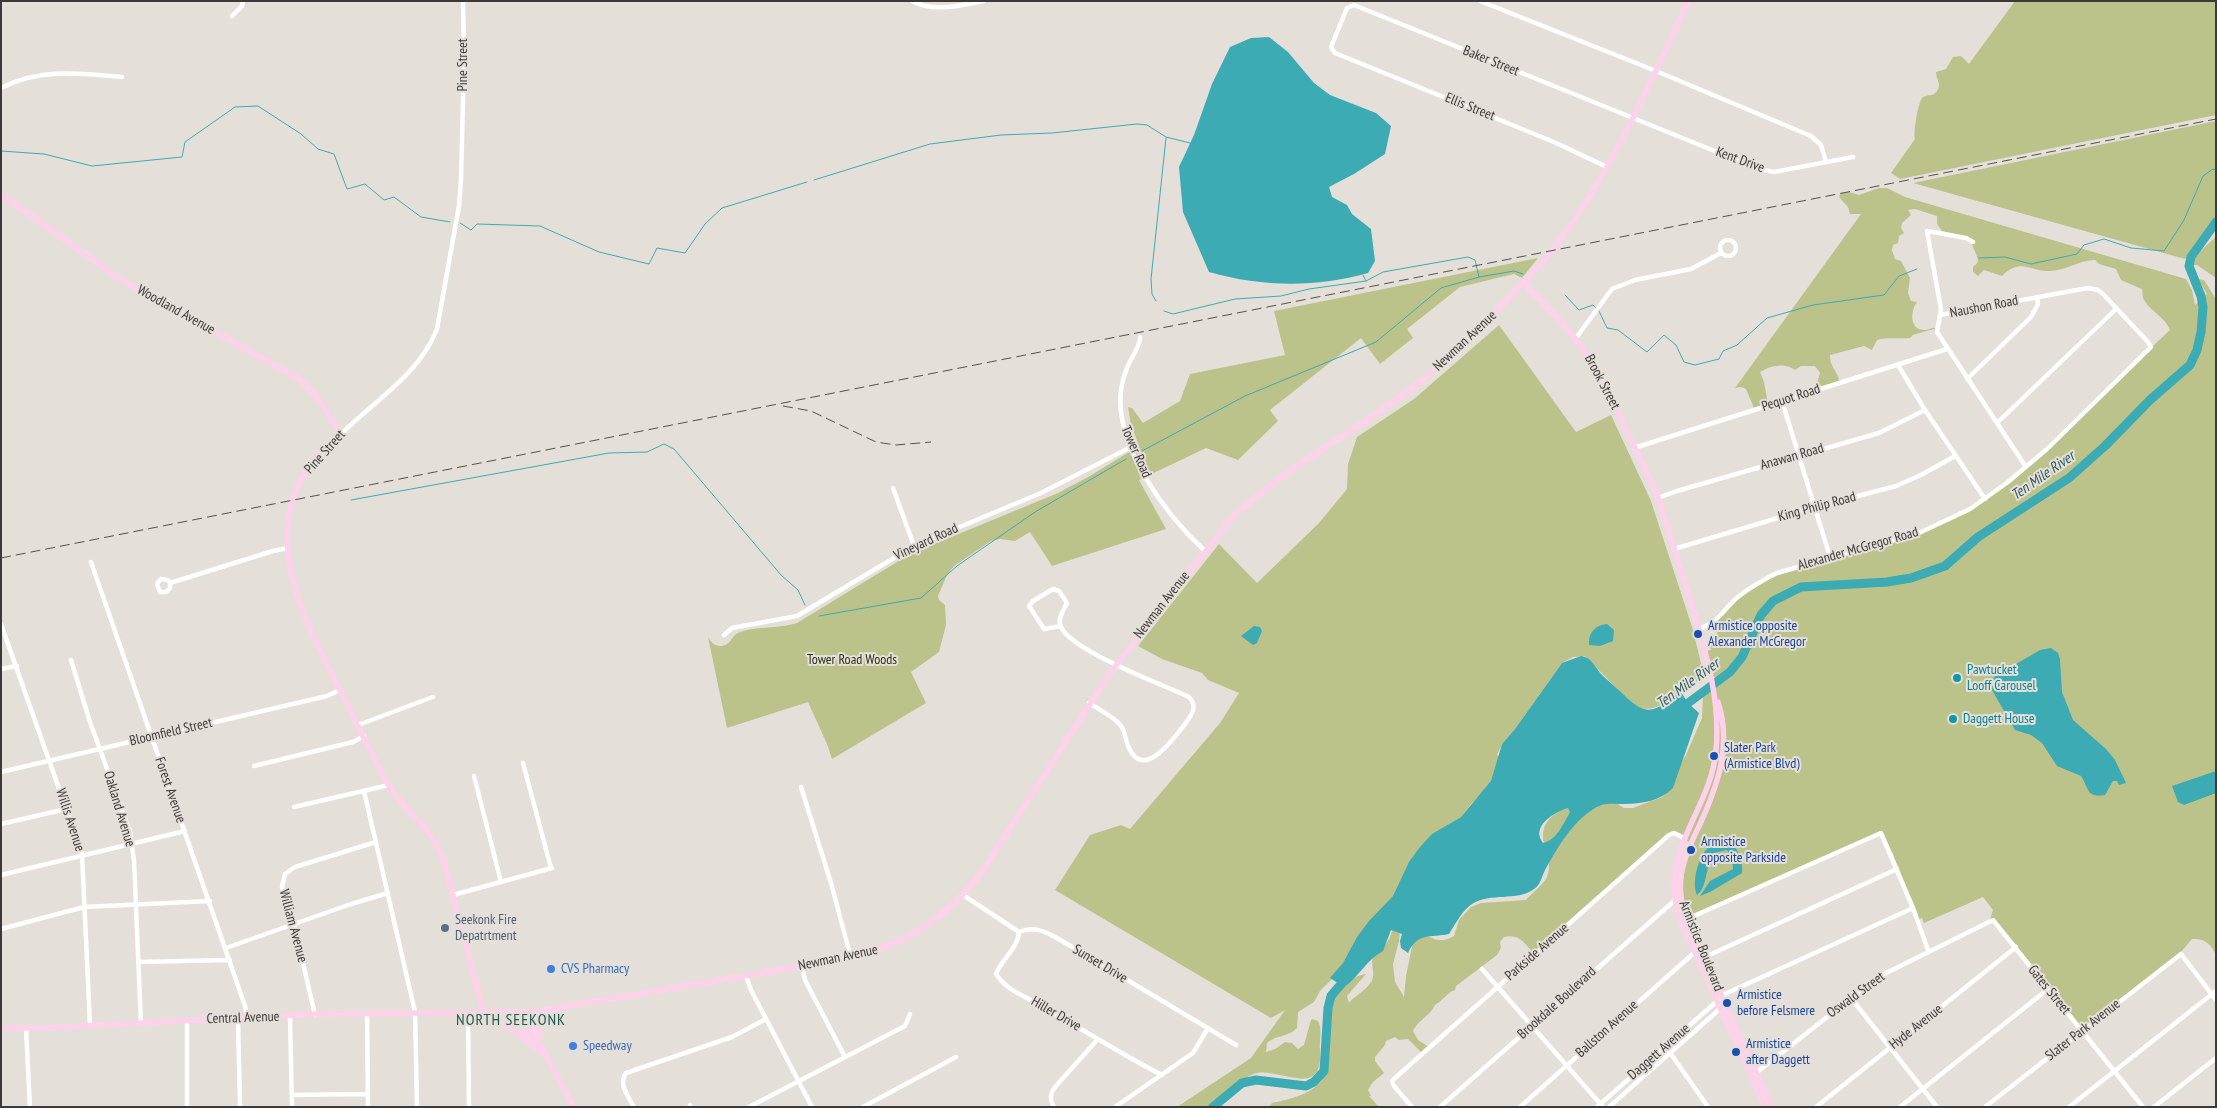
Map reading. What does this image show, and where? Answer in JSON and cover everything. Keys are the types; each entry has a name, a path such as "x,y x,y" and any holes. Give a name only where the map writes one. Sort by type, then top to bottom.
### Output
{"main road":[{"name":"Newman Avenue","path":"523,1013 559,1009 851,958 883,949 930,925 963,895 982,872 1089,703 1117,664 1232,518 1249,502 1433,372 1479,329 1523,283 1564,234 1607,167 1656,71 1688,1"},
{"name":"Woodland Avenue","path":"1,194 117,277 296,377 317,396 340,434"},
{"name":"Brook Street","path":"1523,283 1560,318 1592,361 1658,498"},
{"name":"Pine Street","path":"340,434 314,460 299,483 290,511 288,548 293,578 304,617 389,785 435,841 445,866 484,1014"},
{"name":"Armistice Boulevard","path":"1658,498 1699,628 1715,693 1722,712 1725,737 1719,777 1711,800 1688,848 1682,870 1680,895 1687,919 1705,957 1720,999 1764,1104 1772,1107"},
{"name":"Armistice Boulevard","path":"1715,693 1718,725 1714,764 1705,792 1684,838 1676,863 1674,900 1680,919 1695,952 1720,999"},
{"name":"Armistice Boulevard","path":"1723,1006 1756,1073 1764,1104"},
{"path":"539,1042 538,1029 541,1022 559,1009"},
{"name":"Central Avenue","path":"1,1028 248,1019 315,1014 415,1012 523,1013 548,1057 571,1106"},
{"path":"523,1013 523,1024 531,1044"},
{"name":"Central Avenue","path":"484,1014 512,1029 548,1057"}],"street":[{"path":"232,16 242,6 243,1"},
{"name":"Pine Street","path":"340,434 410,371 430,345 437,329 459,206 464,59 463,1"},
{"path":"912,1 922,6 936,8 984,1"},
{"path":"1480,1 1656,71 1811,136 1821,145 1826,162"},
{"name":"Baker Street","path":"1332,50 1331,47 1344,12 1354,5 1632,118"},
{"name":"Ellis Street","path":"1332,50 1339,55 1554,142 1607,167"},
{"path":"1,88 32,77 62,72 122,77"},
{"name":"Kent Drive","path":"1632,118 1759,169 1774,172 1853,157"},
{"path":"1940,315 1941,309 1927,231 1966,238 1973,242"},
{"path":"1576,338 1612,289 1627,282 1691,269 1721,253"},
{"name":"Naushon Road","path":"2026,467 1937,332 1940,315 2088,288 2098,290 2148,342 2150,347"},
{"path":"1967,379 2031,316 2038,304 2037,298"},
{"path":"1997,423 2116,309"},
{"name":"Tower Road","path":"1140,337 1140,341 1126,369 1120,402 1122,422 1139,465 1172,516 1205,551"},
{"name":"Alexander McGregor Road","path":"1699,628 1712,624 1738,597 1767,578 1787,569 1884,544 1919,533 1957,516 1984,499 2047,449 2150,347"},
{"name":"Pequot Road","path":"1634,448 1947,349"},
{"path":"1898,365 1925,410 1984,499"},
{"path":"1782,401 1830,557"},
{"name":"Anawan Road","path":"1658,498 1798,454 1880,433 1925,410"},
{"name":"Vineyard Road","path":"724,635 732,628 797,616 914,546 1041,493 1131,447"},
{"name":"King Philip Road","path":"1674,549 1815,507 1896,486 1921,475 1955,456"},
{"path":"893,488 914,546"},
{"path":"170,584 273,551 288,548"},
{"name":"Forest Avenue","path":"91,562 210,901 246,1006 248,1019"},
{"path":"1061,626 1044,629 1029,606 1033,601 1053,589 1058,591 1067,603 1061,614 1061,626 1072,639 1117,664 1189,697 1193,701 1194,707 1193,713 1185,724 1153,759 1144,761 1136,758 1129,748 1121,725 1089,703"},
{"name":"Willis Avenue","path":"1,624 82,857 90,1026"},
{"name":"Oakland Avenue","path":"71,660 100,749 126,820 132,845 141,1023"},
{"path":"1,669 16,666"},
{"name":"Bloomfield Street","path":"1,772 327,696 340,690"},
{"path":"358,725 433,696"},
{"path":"254,766 353,742 364,736"},
{"path":"453,895 552,868 523,763"},
{"path":"474,776 501,882"},
{"path":"294,807 389,785"},
{"path":"801,787 831,883 851,958"},
{"path":"364,791 415,1012 417,1107"},
{"path":"1,824 66,809"},
{"path":"1,875 185,831"},
{"path":"1687,919 1882,832 1928,950"},
{"name":"Parkside Avenue","path":"1412,1107 1392,1081 1669,835 1674,833 1684,838"},
{"name":"William Avenue","path":"315,1014 294,924 282,887 283,878 287,871 295,867 376,842"},
{"path":"1705,957 1897,869"},
{"path":"226,948 388,893"},
{"path":"963,895 1019,932"},
{"name":"Brookdale Boulevard","path":"1440,1107 1674,900"},
{"path":"1,929 84,907 210,901"},
{"name":"Daggett Avenue","path":"1600,1106 1720,999 1913,908"},
{"name":"Oswald Street","path":"1756,1073 1878,977 1928,950 1993,920"},
{"name":"Gates Street","path":"1993,920 2143,1107"},
{"name":"Sunset Drive","path":"1019,932 1025,929 1040,929 1046,932 1236,1045"},
{"name":"Hiller Drive","path":"1019,932 1018,940 1000,963 996,974 1001,982 1010,989 1162,1075"},
{"name":"Hyde Avenue","path":"1816,1107 2016,947"},
{"name":"Ballston Avenue","path":"1520,1107 1695,952"},
{"name":"Slater Park Avenue","path":"1985,1107 2181,954 2214,993"},
{"path":"138,962 230,960"},
{"path":"802,967 804,980 845,1057"},
{"path":"1482,970 1532,1025 1600,1106"},
{"path":"746,976 766,1020 812,1107"},
{"path":"1900,1107 2048,990"},
{"path":"2070,1107 2214,993 2216,1000"},
{"path":"1850,998 1937,1107"},
{"name":"Daggett Avenue","path":"1609,1107 1723,1006"},
{"path":"367,1013 368,1107"},
{"path":"468,1013 469,1107"},
{"path":"749,1107 904,1026 910,1014"},
{"path":"290,1017 292,1107"},
{"path":"238,1019 240,1107"},
{"path":"187,1020 187,1107"},
{"path":"634,1107 623,1084 626,1074 732,1037 766,1020"},
{"path":"26,1028 30,1107"},
{"path":"1114,1107 1193,1053 1208,1028"},
{"path":"1054,1107 1050,1094 1098,1039"},
{"path":"1666,1046 1708,1107"},
{"path":"863,1107 956,1057"},
{"path":"2154,1107 2216,1058"},
{"path":"292,1095 367,1094"}],"green space":[{"path":"2015,1 2216,1 2216,115 1900,179 1891,173 1915,139 1916,117 1921,100 1923,97 1934,94 1937,91 1939,84 1936,72 1946,69 1953,57 1961,56 1969,64"},
{"path":"2216,121 2216,218 2185,259 1913,183"},
{"path":"1879,188 1887,188 1905,197 2186,279 2192,290 2195,305 2207,294 2198,279 2204,280 2216,299 2216,955 2207,942 2192,939 2181,952 2082,1029 1990,919 1993,910 1983,897 1924,923 1922,918 1917,920 1893,854 1881,831 1689,917 1684,899 1683,881 1692,845 1684,838 1672,834 1534,954 1518,938 1504,937 1500,942 1501,948 1497,955 1456,986 1455,990 1435,1005 1415,1027 1413,1031 1418,1040 1429,1047 1422,1053 1408,1039 1399,1040 1395,1037 1386,1041 1375,1057 1375,1061 1384,1073 1373,1082 1368,1090 1371,1096 1369,1096 1379,1107 1269,1107 1272,1103 1297,1097 1313,1089 1323,1079 1328,1067 1332,999 1347,983 1361,975 1366,974 1347,996 1349,1003 1369,985 1373,977 1372,958 1374,950 1384,946 1387,942 1395,919 1400,931 1393,964 1395,982 1404,997 1406,976 1415,932 1438,940 1448,939 1454,936 1459,920 1471,907 1481,903 1526,900 1543,883 1549,868 1543,831 1547,822 1554,815 1575,805 1608,798 1624,808 1633,808 1662,797 1673,787 1677,769 1686,755 1702,718 1703,694 1708,688 1719,686 1717,677 1711,677 1705,651 1711,650 1710,646 1718,631 1714,623 1726,608 1766,578 1922,532 1961,514 2015,476 2170,330 2168,325 2144,300 2142,289 2121,280 2116,269 2099,264 2095,260 2089,260 2055,271 2042,271 2020,266 2009,270 2002,276 1984,270 1978,276 1973,272 1973,267 1978,262 1971,239 1942,231 1937,224 1937,216 1915,209 1908,210 1911,215 1902,223 1901,228 1904,233 1899,236 1898,243 1893,245 1892,250 1895,259 1901,261 1910,278 1908,293 1911,301 1917,302 1912,315 1914,324 1920,329 1937,328 1913,335 1910,338 1877,340 1872,350 1864,346 1830,355 1830,360 1838,376 1839,383 1824,388 1817,383 1820,373 1815,366 1801,366 1795,370 1786,366 1777,366 1764,370 1760,372 1768,404 1754,408 1746,389 1741,387 1735,388 1861,214 1850,214 1848,207 1839,197 1841,193 1849,192 1859,195"},
{"path":"2216,237 2216,278 2197,265 2193,265 2199,253"},
{"name":"Tower Road Woods","path":"1538,258 1522,278 1514,274 1460,287 1407,329 1413,338 1380,364 1361,338 1270,410 1278,421 1238,460 1206,448 1139,480 1166,529 1052,566 1030,532 1015,541 1000,539 991,541 954,566 947,575 938,596 939,600 945,605 946,625 939,652 911,672 926,703 832,759 808,702 727,728 708,637 714,644 724,646 736,634 744,631 797,623 910,554 1058,493 1088,477 1139,446 1131,425 1128,407 1132,408 1143,423 1180,401 1190,374 1285,355 1274,311"},
{"path":"1499,325 1576,432 1611,415 1651,501 1693,630 1704,676 1670,701 1651,708 1642,708 1633,705 1585,656 1573,657 1562,663 1515,729 1502,744 1497,755 1514,764 1472,803 1461,817 1449,824 1417,874 1384,906 1335,976 1320,991 1314,1002 1298,1012 1297,1028 1267,1043 1266,1052 1275,1049 1285,1042 1292,1043 1298,1049 1304,1045 1311,1020 1318,1021 1321,1032 1319,1066 1315,1074 1308,1078 1299,1078 1257,1073 1240,1082 1211,1107 1177,1107 1251,1058 1285,1010 1271,1018 1055,890 1090,835 1121,825 1130,829 1220,723 1239,693 1208,680 1202,673 1162,659 1138,646 1219,544 1257,583 1319,523 1347,489 1348,464 1357,437 1414,399"}],"water":[{"path":"1269,37 1288,52 1314,83 1330,95 1376,113 1391,126 1385,154 1329,187 1332,197 1347,205 1352,214 1371,229 1375,261 1368,273 1328,281 1288,284 1249,281 1209,272 1183,212 1179,167 1194,135 1212,84 1230,47 1251,38"},
{"path":"1607,624 1614,630 1613,641 1600,646 1589,645 1593,630"},
{"path":"1254,626 1260,627 1262,631 1257,643 1253,645 1241,636"},
{"path":"2051,648 2058,653 2060,659 2062,692 2073,720 2106,749 2115,760 2126,783 2119,785 2117,781 2113,781 2105,795 2099,796 2091,793 2081,776 2057,766 2042,743 2031,735 2015,730 1992,690 1994,677 2040,650"},
{"path":"1581,656 1588,658 1601,674 1633,703 1646,710 1659,707 1681,692 1688,703 1699,713 1673,788 1657,799 1650,801 1631,804 1606,804 1595,808 1572,828 1555,853 1536,888 1527,893 1479,900 1468,907 1449,934 1420,939 1412,946 1408,953 1401,948 1402,934 1391,930 1383,951 1372,959 1344,987 1330,978 1343,963 1357,937 1369,921 1393,896 1409,862 1420,847 1432,834 1461,817 1491,781 1502,744 1515,729 1562,663","holes":["1568,808 1570,812 1556,835 1548,842 1543,843 1540,831 1546,821 1551,816"]},
{"path":"2216,771 2216,793 2184,805 2178,802 2172,786"},
{"path":"1723,841 1732,843 1737,850 1742,865 1742,873 1700,896 1710,881 1733,869 1732,859 1727,850 1714,853 1703,887 1697,895 1695,883 1697,868 1703,854 1711,845"}],"waterway":[{"path":"1,151 44,154 92,166 182,157 185,142 235,107 258,106 301,134 318,149 334,154 347,189 365,184 384,200 394,197 421,217 450,222"},
{"path":"814,180 930,144 1001,135 1052,133 1137,124 1147,125 1166,137 1190,143"},
{"path":"1156,301 1152,294 1151,279 1166,138"},
{"path":"1979,258 2005,257 2031,264 2077,254 2084,245 2104,239 2131,248 2164,251 2184,220 2203,176 2213,169 2216,170"},
{"path":"460,223 471,230 477,224 540,226 599,252 649,264 657,248 685,253 705,224 722,208 807,182"},
{"name":"Ten Mile River","path":"1680,709 1730,672 1742,657 1761,615 1773,601 1801,587 1887,582 1911,578 1945,566 1978,537 2069,478 2105,446 2150,400 2190,365 2197,350 2203,307 2201,296 2189,266 2191,257 2216,222"},
{"path":"1164,311 1173,314 1235,299 1281,296 1309,289 1366,281 1383,272 1468,257 1475,260 1479,277"},
{"path":"1599,311 1607,328 1618,330 1647,352 1664,335 1676,345 1684,362 1695,365 1719,359 1723,351 1737,345 1767,318 1813,305 1884,295 1899,276 1917,269"},
{"path":"1142,451 1245,396 1376,342 1441,288 1479,277 1514,271 1523,274"},
{"path":"1363,275 1366,281"},
{"path":"1565,295 1579,310 1593,305 1596,308"},
{"path":"351,500 609,453 647,452 664,444 674,449 781,575 798,590 805,605"},
{"path":"819,616 921,598 957,566 1035,512 1126,459"},
{"name":"Ten Mile River","path":"1213,1107 1242,1083 1256,1080 1306,1086 1314,1082 1324,1071 1328,1008 1331,996 1348,976"}],"railway":[{"path":"1,558 2216,119"},
{"path":"783,406 811,411 876,442 896,445 931,442"}],"place":[{"name":"Armistice opposite Alexander McGregor","path":"1698,634"},
{"name":"Pawtucket Looff Carousel","path":"1957,678"},
{"name":"Daggett House","path":"1953,719"},
{"name":"Slater Park (Armistice Blvd)","path":"1714,756"},
{"name":"Armistice opposite Parkside","path":"1691,850"},
{"name":"Seekonk Fire Depatrtment","path":"445,928"},
{"name":"CVS Pharmacy","path":"551,969"},
{"name":"Armistice before Felsmere","path":"1727,1003"},
{"name":"Speedway","path":"573,1046"},
{"name":"Armistice after Daggett","path":"1736,1052"}],"district":[{"name":"NORTH SEEKONK","path":"511,1020"}]}
